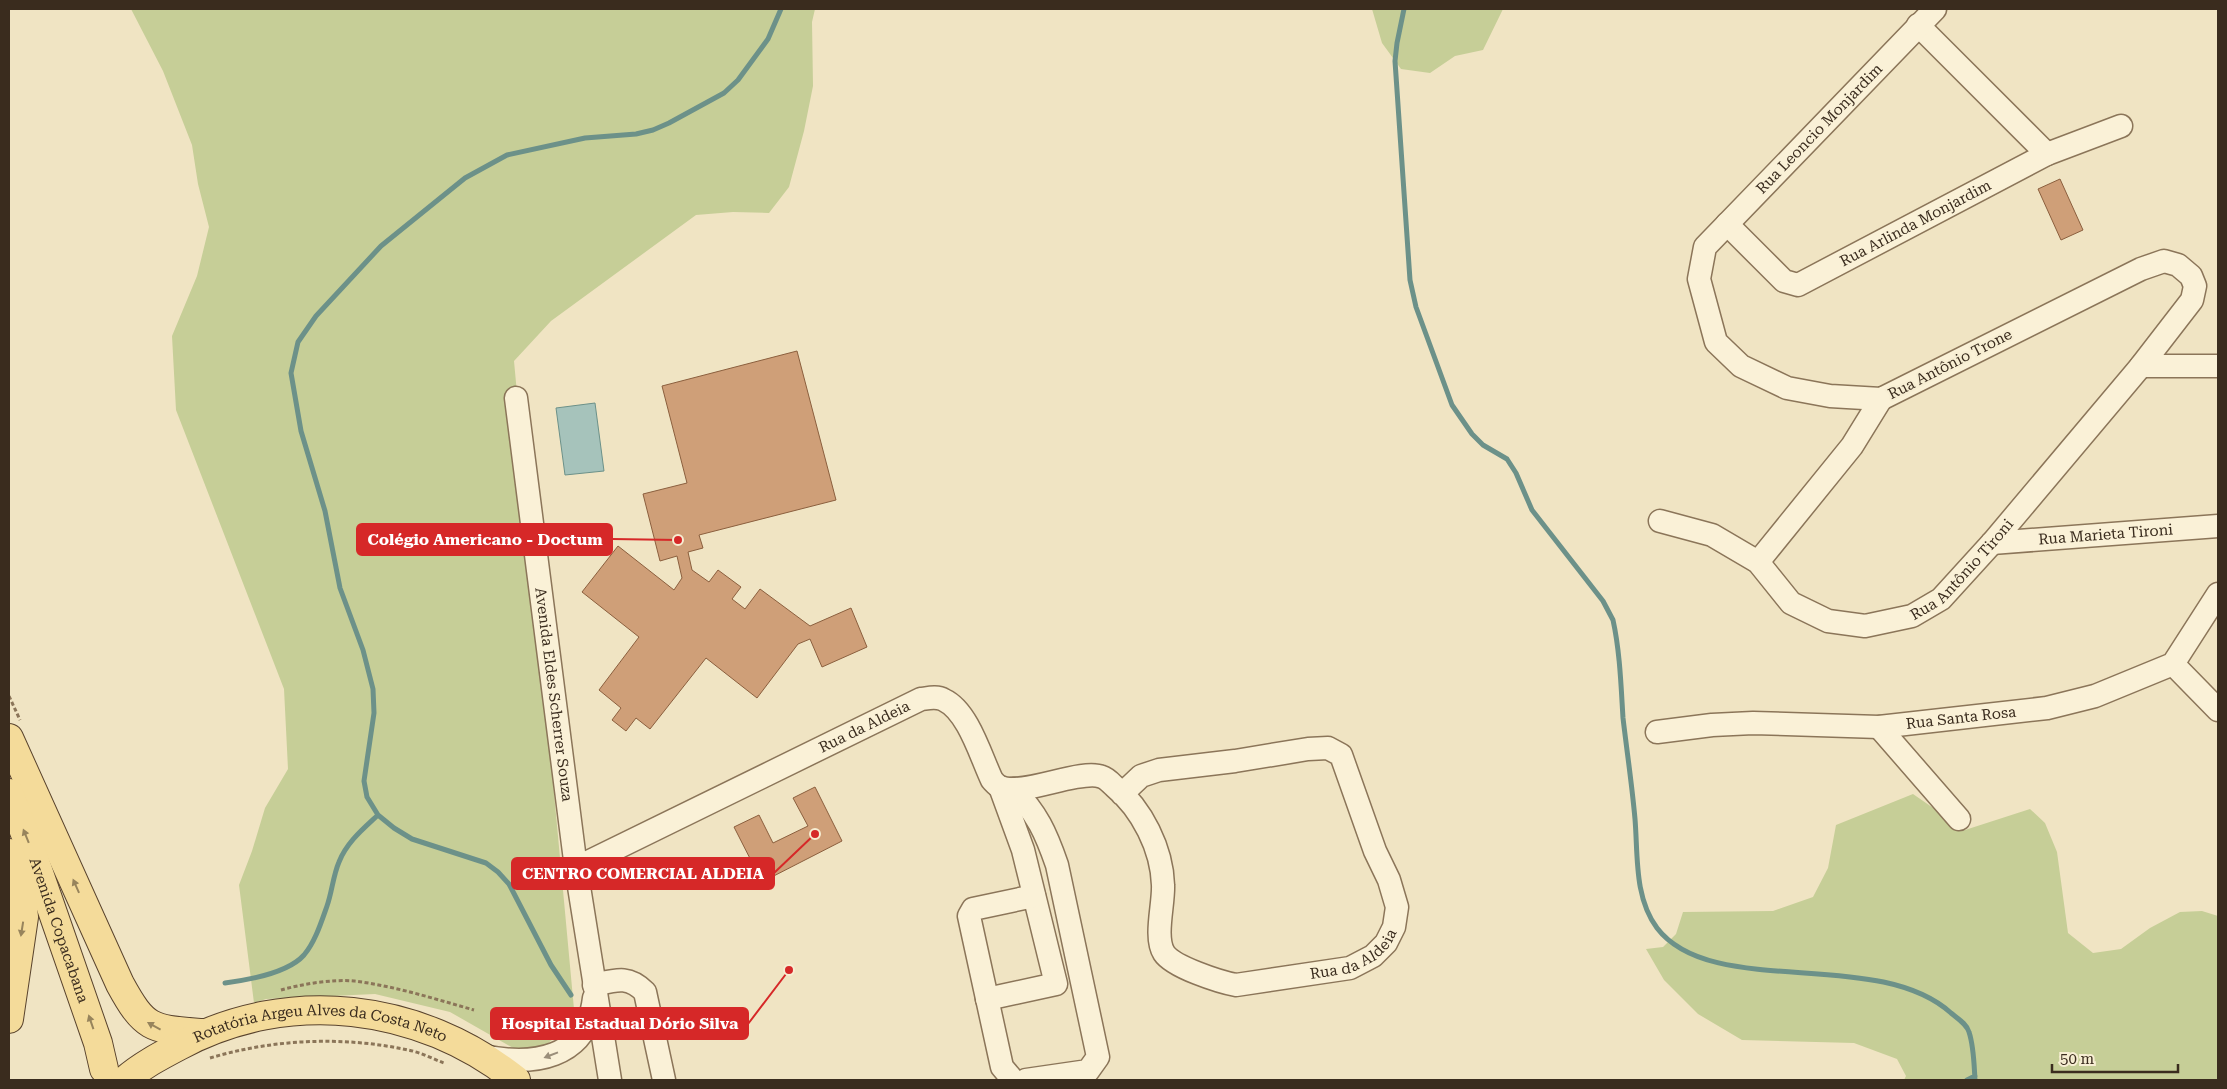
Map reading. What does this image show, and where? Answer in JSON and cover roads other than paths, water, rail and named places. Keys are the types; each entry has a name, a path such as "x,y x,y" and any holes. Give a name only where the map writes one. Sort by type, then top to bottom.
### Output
{"main road":[{"path":"15,731 130,1004 140,1016 161,1030 204,1046"},
{"name":"Avenida Copacabana","path":"9,793 29,844 98,1043 114,1075"},
{"name":"Avenida Copacabana","path":"9,853 20,881 24,917 9,1019"},
{"name":"Rotatória Argeu Alves da Costa Neto","path":"114,1075 151,1060 204,1046 241,1020 276,1012 303,1010 348,1011 409,1022 443,1035 483,1056 516,1080"}],"street":[{"name":"Rua Leoncio Monjardim","path":"1704,247 1934,9"},
{"path":"1918,25 2047,154"},
{"name":"Rua Arlinda Monjardim","path":"1727,224 1784,281 1798,286 2047,154 2122,126"},
{"name":"Rua Antônio Trone","path":"1704,247 1699,280 1716,342 1741,366 1787,388 1830,396 1881,398 2141,269 2164,261 2178,265 2191,276 2195,286 2192,300"},
{"name":"Rua Antônio Tironi","path":"1660,521 1712,534 1758,562 1791,603 1828,621 1865,626 1912,616 1941,599 1992,543 2141,366 2192,300"},
{"path":"2141,366 2218,366"},
{"name":"Avenida Eldes Scherrer Souza","path":"516,398 576,868 610,1080"},
{"path":"1758,562 1852,446 1881,398"},
{"name":"Rua Marieta Tironi","path":"1992,543 2218,526"},
{"path":"2218,594 2173,664 2218,710"},
{"name":"Rua Santa Rosa","path":"1657,732 1753,722 1879,727 2047,708 2096,696 2173,664"},
{"name":"Rua da Aldeia","path":"576,868 921,699 934,697 945,700 962,715 992,780 1007,788 1088,776 1102,776 1122,794 1152,836 1160,859 1163,886 1160,940 1164,953 1184,967 1220,982 1236,985 1350,968 1374,956 1386,943 1394,927 1396,907 1389,880 1375,851 1341,755 1328,748 1308,749 1235,762 1159,770 1141,776 1122,794"},
{"path":"1879,727 1959,819"},
{"path":"987,999 1056,984 1007,788"},
{"path":"1007,788 1035,814 1047,835 1057,865 1098,1057 1088,1071 1026,1080"},
{"path":"1013,1080 1002,1066 969,916 973,909 1034,896"},
{"path":"595,987 618,979 636,982 645,992 664,1080"},
{"name":"Avenida Eldes Scherrer Souza","path":"483,1056 526,1060 541,1059 564,1049 577,1039 587,1024 594,1004 595,987"}],"water":[{"path":"595,403 604,471 565,475 556,408"}],"waterway":[{"path":"571,995 551,965 509,884 498,872 486,863 412,839 378,815 367,797 364,781 374,713 373,689 363,650 340,588 325,511 301,431 291,373 298,342 316,316 381,246 465,178 507,155 585,138 636,134 653,130 669,123 724,93 738,80 768,39 781,9"},
{"path":"1404,9 1395,61 1410,280 1416,307 1452,405 1472,434 1483,445 1507,459 1516,473 1532,510 1603,601 1613,620 1619,657 1623,718 1634,806 1639,875 1644,903 1650,916 1657,928 1682,950 1716,962 1755,969 1840,976 1882,982 1919,993 1951,1013 1966,1026 1972,1044 1975,1080"},
{"path":"225,983 267,975 288,967 304,955 320,926 342,855 356,836 378,815"},
{"path":"1967,1080 1975,1076"}],"place":[{"name":"Colégio Americano - Doctum","path":"678,540"},
{"name":"CENTRO COMERCIAL ALDEIA","path":"815,834"},
{"name":"Hospital Estadual Dório Silva","path":"789,970"}]}
